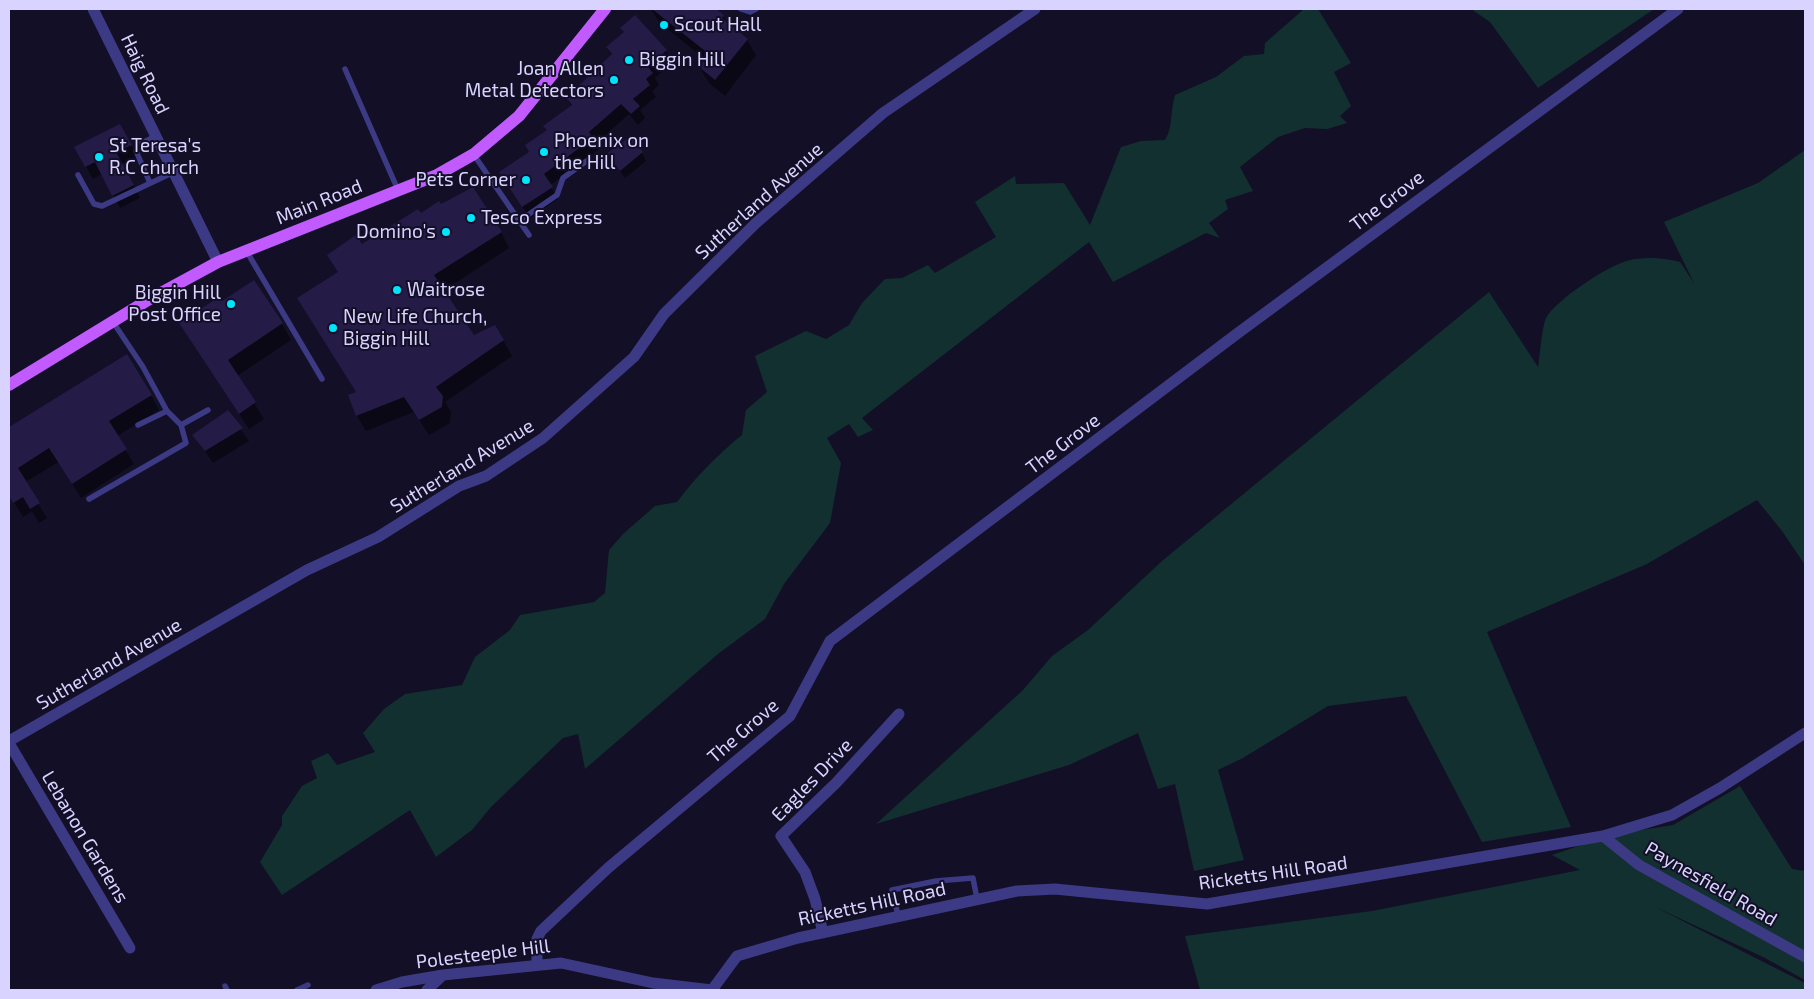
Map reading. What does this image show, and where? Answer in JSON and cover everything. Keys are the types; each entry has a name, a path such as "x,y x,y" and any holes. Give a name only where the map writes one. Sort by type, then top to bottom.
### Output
{"main road":[{"name":"Main Road","path":"9,385 113,322 218,262 436,175 474,154 519,116 604,9"}],"street":[{"name":"Haig Road","path":"94,9 218,262"},
{"name":"Sutherland Avenue","path":"9,742 307,570 378,537 459,486 486,476 543,438 634,356 664,314 756,223 883,113 1035,9"},
{"name":"The Grove","path":"537,964 537,939 546,927 608,868 790,716 830,641 1260,316 1678,9"},
{"name":"Eagles Drive","path":"823,934 815,899 805,872 781,836 836,783 899,714"},
{"name":"Ricketts Hill Road","path":"712,990 737,956 798,938 1017,891 1056,889 1207,904 1603,836 1672,815 1720,788 1805,733"},
{"name":"Lebanon Gardens","path":"9,742 130,948"},
{"name":"Paynesfield Road","path":"1603,836 1639,865 1805,957"},
{"name":"Polesteeple Hill","path":"376,990 402,982 442,975 561,963 652,987 712,990"},
{"path":"427,990 442,975"}],"lane":[{"path":"741,9 750,12 756,9"},
{"path":"345,69 398,190"},
{"path":"150,183 136,151 140,144 156,136"},
{"path":"474,154 529,235"},
{"path":"519,221 556,195 563,178 588,160"},
{"path":"78,175 94,204 102,206 174,172"},
{"path":"247,252 322,379"},
{"path":"89,499 186,444 181,425 167,411 143,368 113,322"},
{"path":"181,425 208,410"},
{"path":"138,425 167,411"},
{"path":"898,916 892,890 936,881 973,878 977,899"},
{"path":"297,990 308,985"}],"green space":[{"path":"1304,9 1318,9 1351,63 1334,72 1351,106 1340,116 1347,123 1327,129 1305,128 1278,137 1240,167 1253,191 1225,200 1228,209 1209,223 1220,238 1206,233 1113,282 1089,242 862,418 873,430 858,437 849,424 827,438 841,463 830,523 784,584 765,619 718,654 585,769 578,734 563,738 491,807 472,830 436,857 410,810 282,895 260,862 282,825 282,816 302,786 317,778 311,761 328,753 337,765 375,752 363,733 384,709 405,694 462,685 475,657 510,630 520,615 594,602 605,593 609,550 623,534 655,506 677,502 707,467 742,435 746,410 767,392 755,356 806,331 826,339 849,325 862,303 885,279 902,278 928,265 935,273 996,237 975,202 1015,176 1016,184 1064,183 1090,225 1121,147 1141,141 1165,140 1168,135 1175,95 1216,77 1244,56 1264,54 1265,43"},
{"path":"1471,9 1654,9 1538,88 1490,22"},
{"path":"1805,150 1805,565 1782,531 1757,500 1647,564 1487,632 1571,827 1482,842 1406,696 1328,706 1243,758 1218,770 1244,860 1194,871 1175,784 1158,789 1138,733 1069,765 876,824 1023,690 1052,656 1088,630 1162,561 1489,292 1538,367 1546,318 1571,293 1607,269 1640,258 1680,262 1694,283 1664,222 1758,183"},
{"path":"1740,786 1792,869 1805,871 1805,980 1763,957 1655,907 1805,983 1805,990 1200,990 1185,936 1372,911 1580,870 1552,855 1611,835 1673,825"}],"building":[{"path":"652,9 716,9 724,15 722,18 748,39 715,80 699,67 709,54"},
{"path":"635,15 667,50 648,67 653,73 646,79 650,85 633,99 640,106 631,114 621,104 589,132 593,138 544,174 553,187 522,207 499,172 529,152 525,145 547,130 543,126 572,105 566,98 612,54 606,47 624,32 620,28"},
{"name":"St Teresa's R.C church","path":"120,124 132,145 116,152 134,185 112,196 95,162 85,167 74,147"},
{"path":"631,136 643,152 620,171 606,154"},
{"path":"473,187 502,232 434,275 474,335 495,325 504,340 436,387 443,396 442,407 419,420 404,397 356,416 348,395 356,392 297,298 338,272 327,255 356,235 362,244 418,209 421,213 439,201 441,204"},
{"path":"254,280 283,323 228,360 256,402 239,414 179,323 219,297 222,301"},
{"path":"127,354 152,395 109,421 127,449 72,484 49,448 18,468 40,503 30,509 23,497 13,503 9,496 9,427"},
{"path":"228,410 243,428 205,451 192,435"}],"place":[{"name":"Scout Hall","path":"664,25"},
{"name":"Biggin Hill","path":"629,60"},
{"name":"Joan Allen Metal Detectors","path":"614,80"},
{"name":"Phoenix on the Hill","path":"544,152"},
{"name":"St Teresa's R.C church","path":"99,157"},
{"name":"Pets Corner","path":"526,180"},
{"name":"Tesco Express","path":"471,218"},
{"name":"Domino's","path":"446,232"},
{"name":"Waitrose","path":"397,290"},
{"name":"Biggin Hill Post Office","path":"231,304"},
{"name":"New Life Church, Biggin Hill","path":"333,328"}]}
